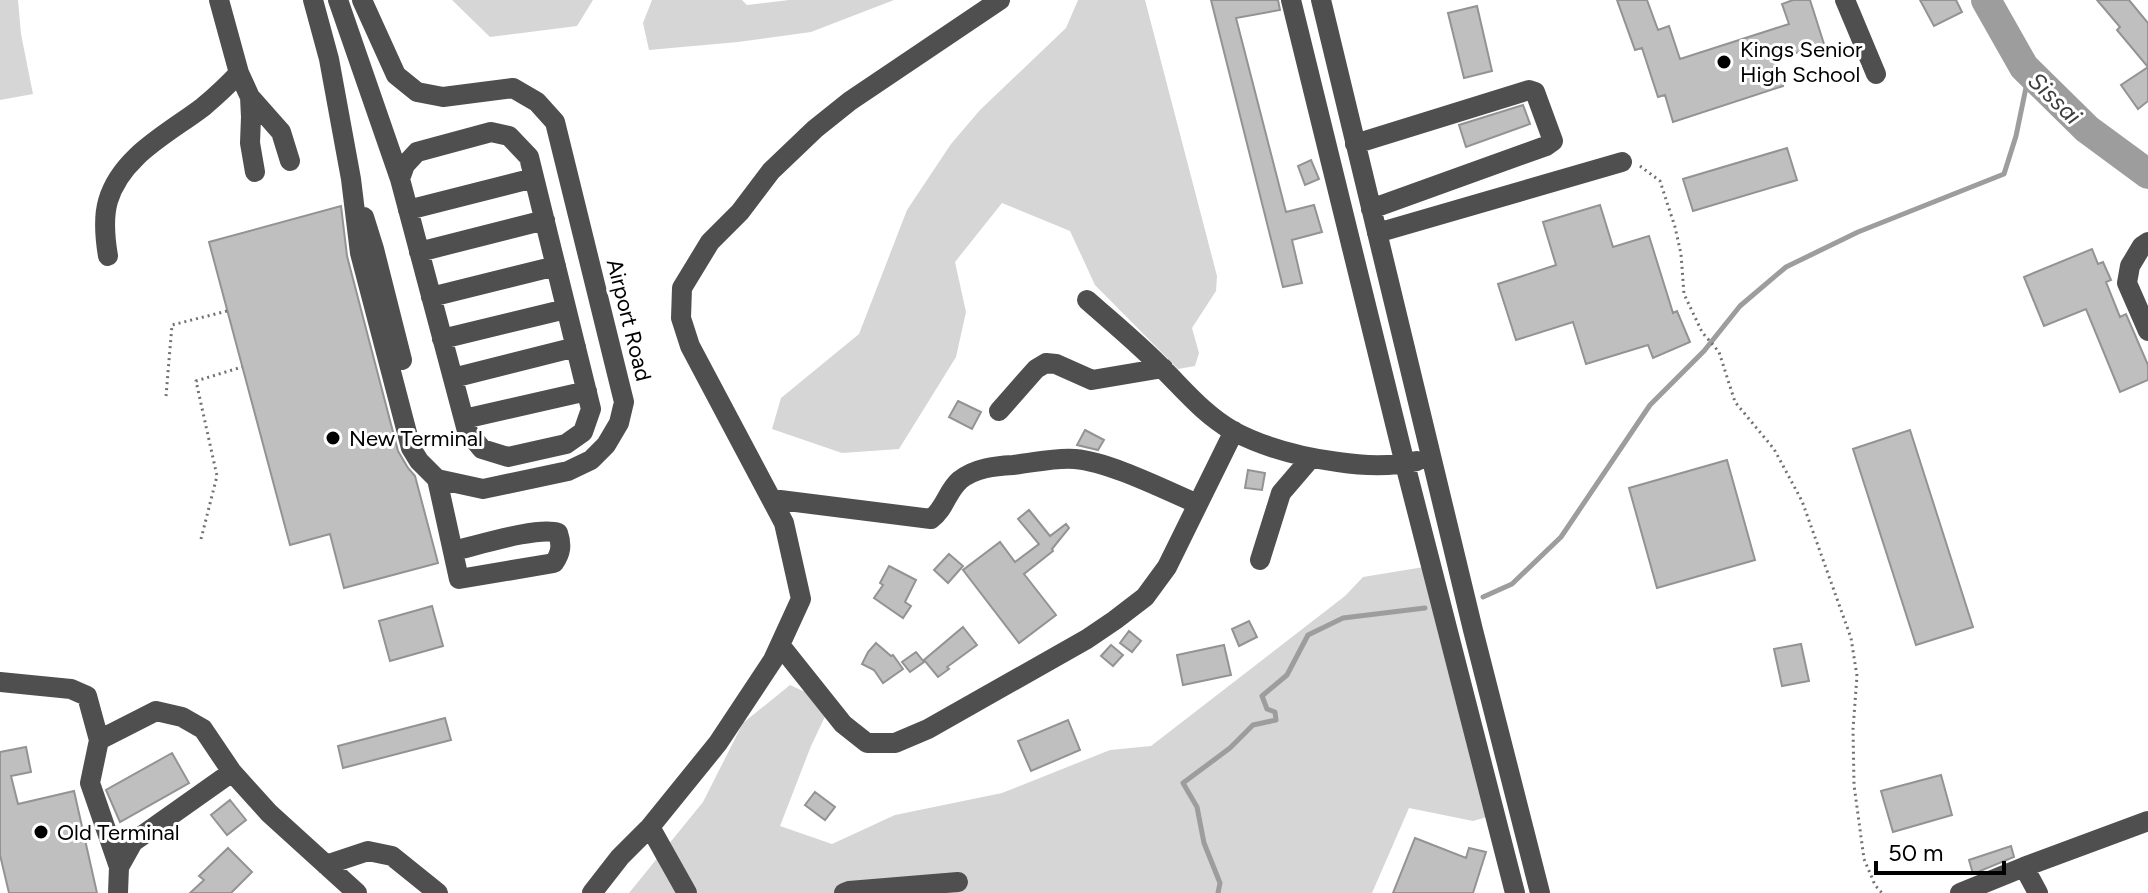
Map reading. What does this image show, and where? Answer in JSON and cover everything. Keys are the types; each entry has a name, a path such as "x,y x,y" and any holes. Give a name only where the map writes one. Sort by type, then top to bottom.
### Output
{"street":[{"path":"219,0 239,73 250,97 281,132 290,161"},
{"path":"313,0 329,59 351,179 358,244 411,448 437,479 459,579 554,563 560,555 561,541 558,533 552,531 453,551"},
{"path":"338,0 400,179 467,431 482,449 508,457 566,444 583,432 591,409 529,157 509,136 491,132 417,152 405,165 400,179"},
{"name":"Airport Road","path":"362,0 396,75 417,92 443,97 513,88 537,102 555,122 624,402 619,423 606,445 591,460 568,471 483,489 437,479"},
{"path":"592,893 718,743 773,660 801,599 784,523 690,346 681,318 682,288 710,242 740,212 771,171 815,129 850,101 1000,0"},
{"path":"1291,0 1515,893"},
{"path":"1845,0 1876,74"},
{"path":"1327,2 1355,144 1540,893"},
{"path":"108,256 105,224 109,200 120,176 136,158 201,108 239,73"},
{"path":"1355,144 1529,90 1535,92 1553,141 1371,209"},
{"path":"250,97 250,143 255,172"},
{"path":"1377,233 1622,162"},
{"path":"408,210 534,178"},
{"path":"442,339 561,286 567,270 579,258 585,240 578,212"},
{"path":"419,252 545,220"},
{"path":"2148,242 2130,266 2127,283 2148,331"},
{"path":"431,297 561,286 586,292 599,300 605,322"},
{"path":"1087,300 1163,368 1209,415 1234,431 1275,449 1311,458 1372,466 1405,464 1432,457"},
{"path":"453,378 576,347"},
{"path":"999,411 1036,369 1046,363 1056,364 1092,380 1163,368"},
{"path":"464,419 587,391"},
{"path":"780,645 843,724 867,743 895,743 928,729 1087,639 1145,597 1167,567 1234,431"},
{"path":"1260,560 1281,493 1311,458"},
{"path":"772,499 931,519 939,514 949,492 977,471 995,466 1075,459 1106,466 1198,504"},
{"path":"0,682 71,689 87,696 99,740 90,783 119,867 118,893"},
{"path":"99,740 156,711 182,717 203,729 232,772 269,813 326,865 344,889"},
{"path":"119,867 133,842 232,772"},
{"path":"1960,893 2148,821"},
{"path":"650,827 687,893"},
{"path":"326,865 368,851 392,856 438,893"},
{"path":"2024,867 2038,893"},
{"path":"844,893 958,882"}],"path":[{"path":"1622,162 1644,167 1660,181 1681,254 1684,294 1702,332 1719,352 1735,402 1774,449 1802,501 1851,638 1857,676 1853,729 1854,785 1864,859 1875,885 1882,893"},
{"path":"166,396 172,325 227,311"},
{"path":"201,539 217,476 196,381 242,367"}],"shaded area":[{"path":"0,0 18,0 33,94 0,100"},
{"path":"452,0 593,0 577,26 490,37"},
{"path":"652,0 742,0 747,5 789,0 894,0 811,32 649,50 643,23"},
{"path":"1078,0 1145,0 1217,276 1216,291 1192,328 1199,353 1195,366 1178,369 1095,285 1070,231 1002,203 955,262 966,312 956,357 899,449 842,453 772,429 781,398 859,334 907,210 951,144 980,110 1066,28"},
{"path":"1424,567 1487,817 1473,821 1409,808 1372,893 629,893 703,802 743,723 790,685 831,704 780,826 832,844 895,815 1002,793 1110,750 1151,746 1345,596 1363,577"}],"building":[{"path":"1211,0 1278,0 1280,10 1236,18 1286,212 1314,205 1322,232 1292,240 1302,283 1283,287"},
{"path":"1617,0 1647,0 1658,30 1669,26 1680,59 1789,24 1782,4 1793,0 1810,0 1824,44 1774,60 1783,86 1673,122 1665,95 1658,97 1642,48 1635,50"},
{"path":"1920,0 1956,0 1962,12 1934,26"},
{"path":"2097,0 2129,0 2148,23 2148,67 2117,30 2120,27"},
{"path":"1477,6 1492,71 1464,78 1448,13"},
{"path":"2148,67 2148,101 2138,109 2121,85"},
{"path":"1523,105 1530,124 1466,147 1459,125"},
{"path":"1787,148 1797,180 1693,211 1683,179"},
{"path":"1311,160 1319,179 1305,185 1298,166"},
{"path":"1600,205 1613,247 1649,236 1673,313 1677,311 1690,342 1653,358 1648,345 1586,364 1573,322 1516,340 1498,284 1556,265 1543,222"},
{"name":"New Terminal","path":"341,206 347,256 398,451 415,476 438,563 344,588 330,534 290,545 209,242"},
{"path":"2092,249 2098,264 2103,262 2111,280 2106,282 2120,317 2126,314 2148,365 2148,380 2120,392 2086,309 2044,326 2024,277"},
{"path":"958,401 981,412 972,429 949,417"},
{"path":"1085,430 1104,440 1098,450 1077,445"},
{"path":"1910,430 1973,627 1916,645 1853,449"},
{"path":"1727,460 1755,560 1657,588 1629,488"},
{"path":"1248,470 1265,473 1262,490 1245,488"},
{"path":"1029,510 1050,536 1066,524 1069,528 1053,551 1024,574 1056,615 1019,643 963,570 1000,542 1015,562 1039,544 1018,519"},
{"path":"949,554 963,566 948,583 934,570"},
{"path":"889,566 916,580 905,602 911,606 903,618 874,598 883,585 880,583"},
{"path":"432,606 443,646 390,661 379,621"},
{"path":"1249,621 1257,637 1239,646 1232,629"},
{"path":"963,627 977,645 938,677 924,660"},
{"path":"1129,631 1141,641 1132,652 1120,643"},
{"path":"876,643 893,655 903,669 883,683 874,670 862,664"},
{"path":"1801,644 1809,681 1782,686 1774,649"},
{"path":"1111,645 1123,655 1113,666 1101,656"},
{"path":"1224,645 1231,675 1183,685 1177,655"},
{"path":"916,652 924,662 910,672 902,662"},
{"path":"445,718 451,740 343,768 338,746"},
{"path":"1068,720 1080,750 1031,771 1018,741"},
{"name":"Old Terminal","path":"26,747 31,772 11,776 18,804 74,791 97,893 9,893 0,855 0,752"},
{"path":"172,753 189,783 120,822 106,790"},
{"path":"1941,775 1952,815 1893,832 1881,791"},
{"path":"815,792 835,807 825,820 805,805"},
{"path":"230,800 246,820 227,835 211,815"},
{"path":"1415,838 1466,858 1469,848 1486,852 1473,893 1393,893"},
{"path":"2011,846 2014,857 1973,874 1969,860"},
{"path":"228,848 252,872 231,893 190,893 204,880 199,876"}],"waterway":[{"name":"Sissai","path":"1986,0 2024,67 2087,129 2148,174"},
{"path":"1483,597 1512,584 1561,537 1650,405 1704,351 1740,306 1786,267 1858,232 2004,174 2016,136 2029,73"},
{"path":"1218,893 1220,883 1204,843 1197,807 1183,783 1230,748 1253,725 1276,720 1275,712 1267,709 1262,696 1287,675 1308,635 1343,618 1425,608"}],"place":[{"name":"Kings Senior High School","path":"1724,62"},
{"name":"New Terminal","path":"333,438"},
{"name":"Old Terminal","path":"41,832"}]}
